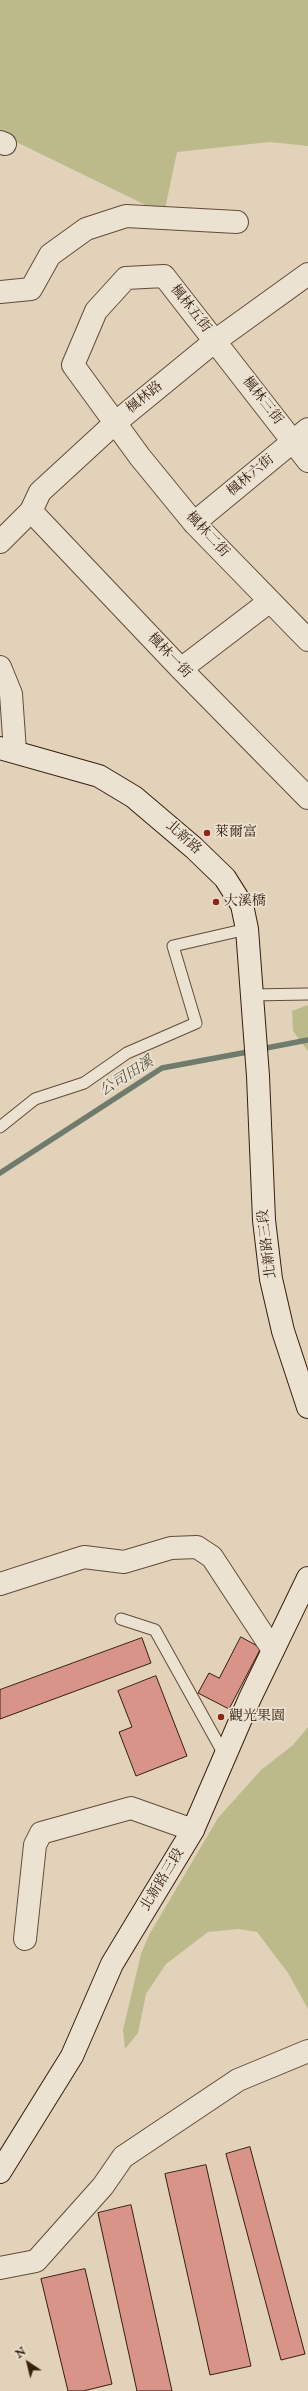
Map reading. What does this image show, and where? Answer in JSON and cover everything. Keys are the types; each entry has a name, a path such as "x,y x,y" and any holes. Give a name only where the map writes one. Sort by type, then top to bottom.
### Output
{"street":[{"path":"0,292 31,290 50,255 86,229 126,216 237,222"},
{"name":"楓林五街","path":"114,423 73,365 96,311 126,278 164,276 215,341"},
{"name":"楓林路","path":"0,542 31,511 40,492 114,423 215,341 306,279"},
{"name":"楓林三街","path":"215,341 300,435 308,461"},
{"name":"楓林二街","path":"114,423 194,523 308,640"},
{"name":"楓林六街","path":"194,523 300,435"},
{"name":"楓林一街","path":"31,511 181,669 308,798"},
{"path":"181,669 270,601"},
{"path":"0,667 11,694 7,750"},
{"name":"北新路","path":"7,750 60,767 99,776 134,797 194,848 225,878 242,905 247,928 258,1076"},
{"name":"北新路三段","path":"258,1076 264,1220 271,1279 283,1331 308,1407"},
{"path":"0,1584 84,1557 124,1562 171,1548 197,1547 212,1557 273,1650"},
{"name":"北新路三段","path":"0,2172 72,2056 112,1964 193,1830 273,1650 308,1578"},
{"path":"25,1939 35,1845 41,1833 131,1808 193,1830"},
{"path":"0,2268 36,2261 103,2186 124,2156 238,2080 308,2051"}],"lane":[{"path":"0,1127 35,1099 84,1083 128,1052 196,1023 173,946 247,928"},
{"path":"251,995 308,994"},
{"path":"121,1619 155,1630 225,1756"}],"shaded area":[{"path":"0,0 308,0 308,146 270,142 177,152 164,214 0,134"},
{"path":"308,1005 308,1051 293,1031 292,1011"},
{"path":"308,1727 308,2009 288,1973 257,1932 239,1929 208,1932 166,1964 146,1994 138,2033 125,2049 123,2030 141,1954 149,1935 218,1818 261,1770 293,1745"}],"building":[{"path":"241,1637 261,1648 229,1709 198,1693 209,1673 219,1678"},
{"path":"142,1638 151,1663 0,1719 0,1690"},
{"path":"156,1676 187,1756 136,1776 119,1732 132,1727 118,1691"},
{"path":"250,2147 305,2354 281,2360 226,2154"},
{"path":"206,2165 251,2366 210,2375 165,2174"},
{"path":"131,2205 172,2391 137,2391 98,2213"},
{"path":"85,2269 112,2384 83,2391 68,2391 41,2279"}],"waterway":[{"name":"公司田溪","path":"261,1049 308,1040"},
{"name":"公司田溪","path":"0,1173 162,1068 253,1051"}],"place":[{"name":"萊爾富","path":"207,833"},
{"name":"大溪橋","path":"216,902"},
{"name":"觀光果園","path":"221,1717"}]}
